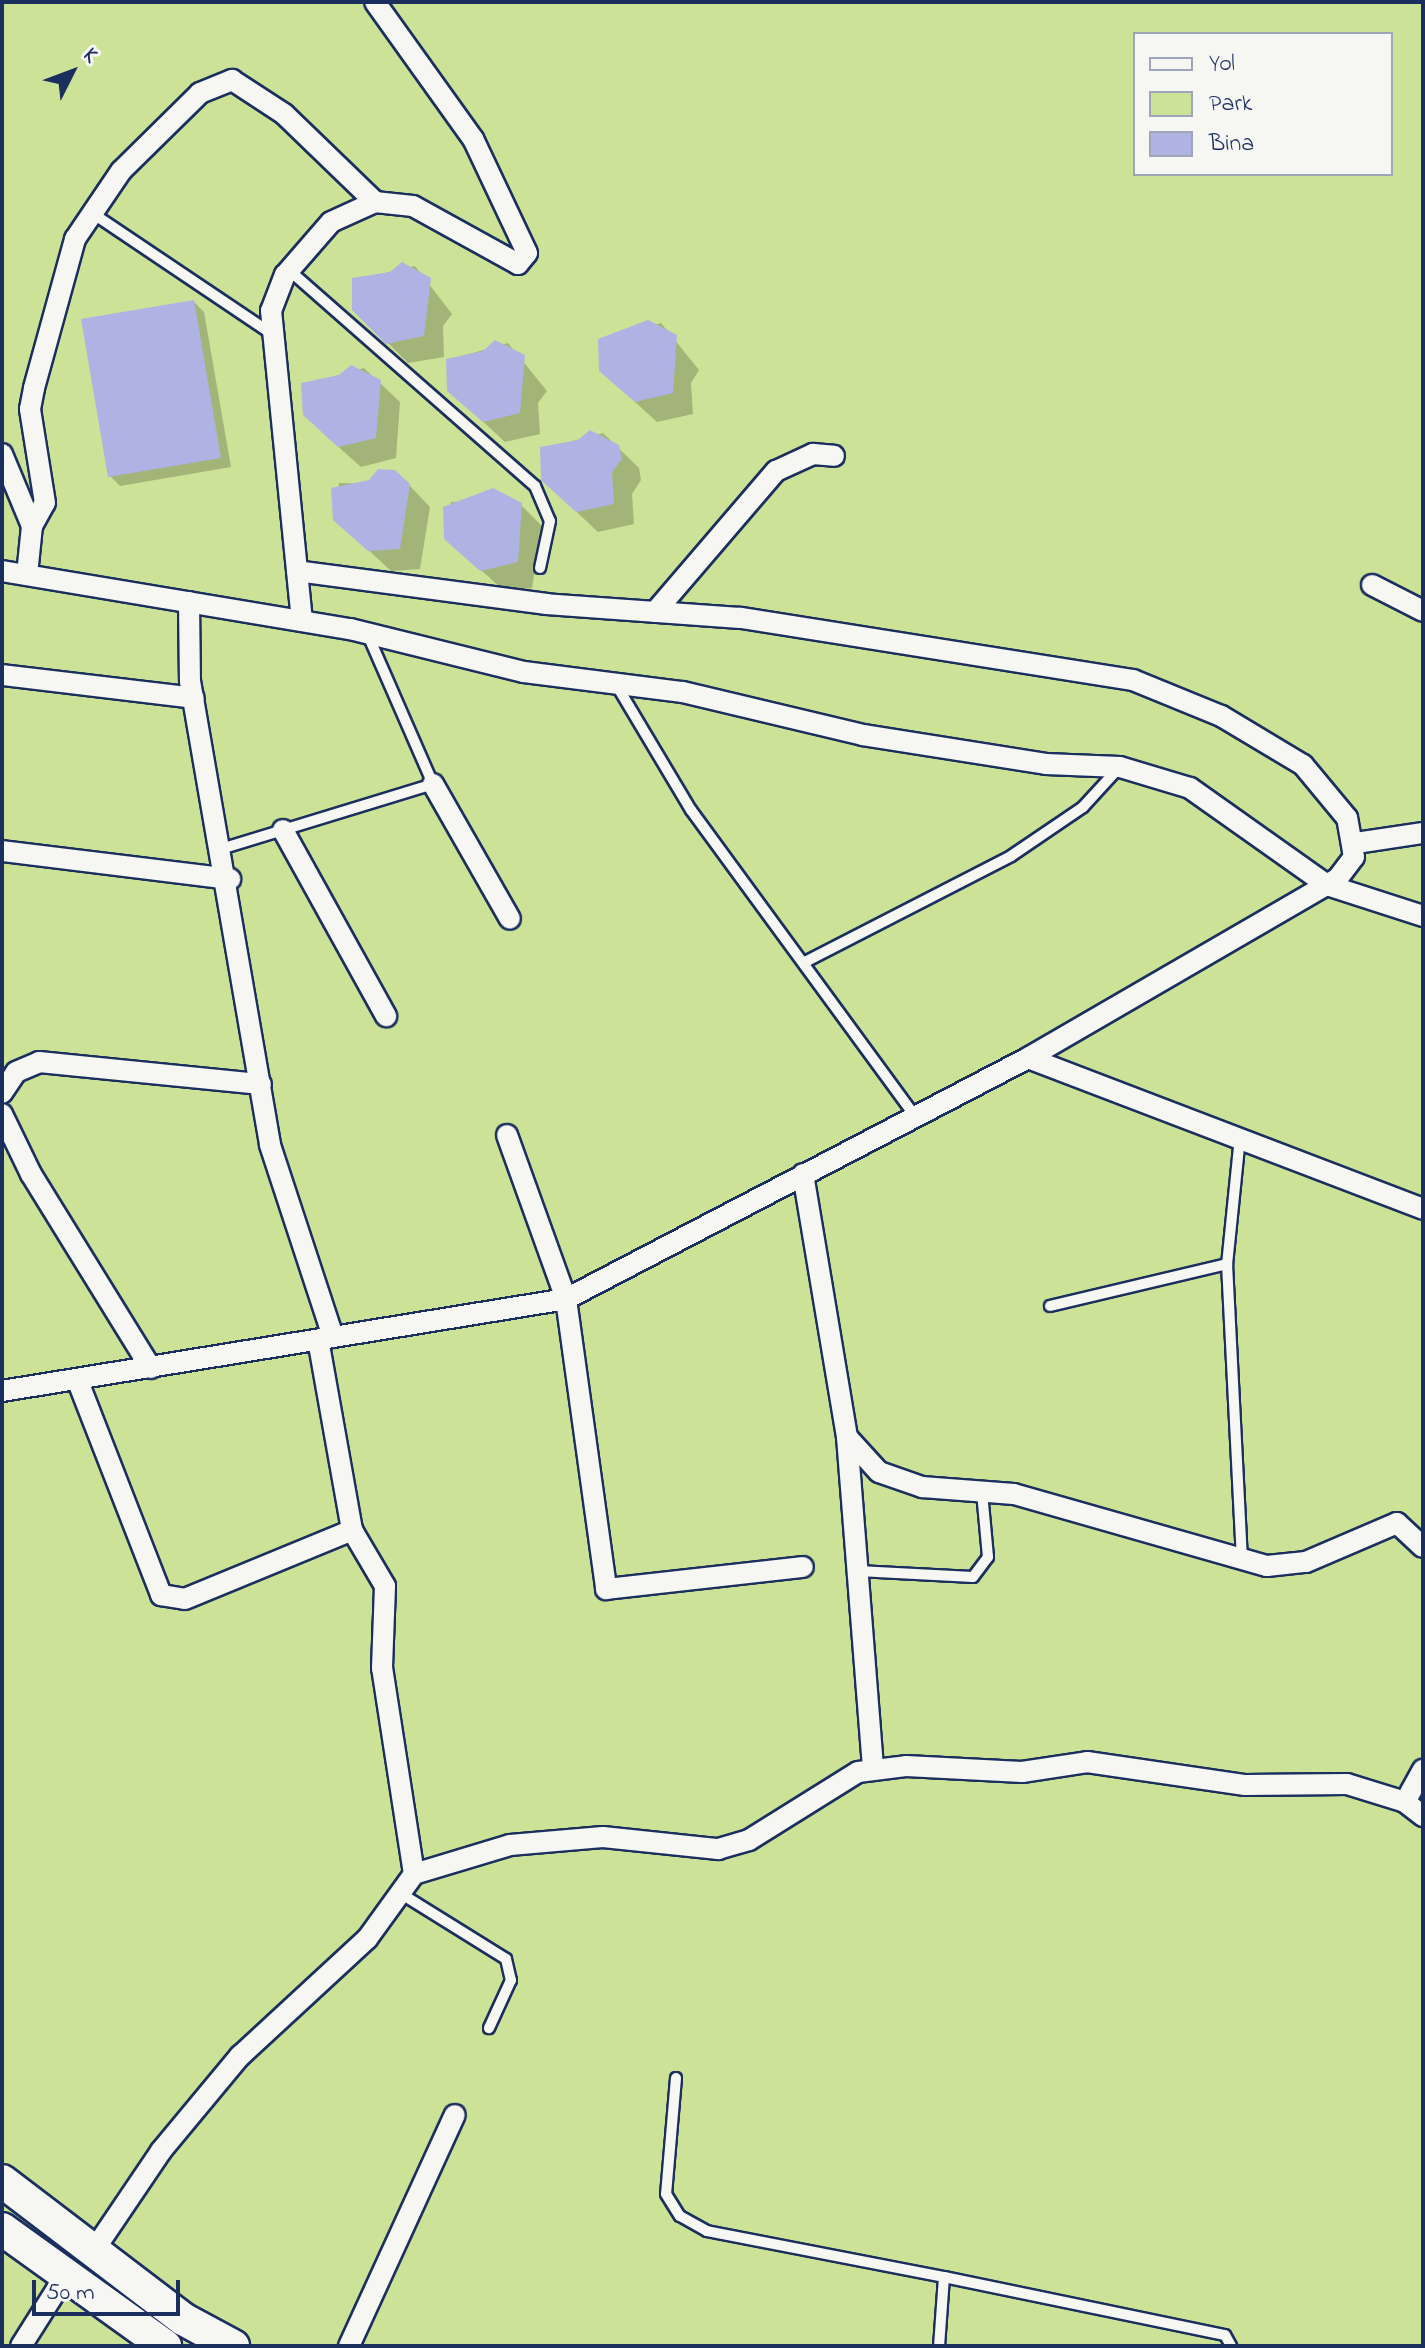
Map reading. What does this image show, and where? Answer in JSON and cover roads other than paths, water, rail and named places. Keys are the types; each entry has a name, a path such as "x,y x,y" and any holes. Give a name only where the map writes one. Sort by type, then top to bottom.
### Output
{"main road":[{"path":"2,2181 92,2253 233,2346"},
{"path":"2,2229 64,2278 165,2346"}],"street":[{"path":"302,621 271,311 289,270 331,222 375,202 413,206 518,264 526,259 491,169 375,2"},
{"path":"27,575 32,526 45,503 46,481 30,409 88,210 191,101 232,80 276,107 375,202"},
{"path":"2,454 32,526"},
{"path":"655,612 776,471 813,454 834,456"},
{"path":"2,1391 566,1299 1028,1058 1327,885 1348,869 1356,843 1347,818 1303,765 1221,716 1133,680 755,621 297,571"},
{"path":"3,573 302,621 524,672 683,692 863,735 1046,764 1120,767 1190,788 1327,885 1423,916"},
{"path":"1372,585 1423,611"},
{"path":"189,602 194,698 230,879 270,1145 326,1338 352,1530 385,1586 382,1668 414,1874"},
{"path":"2,675 194,698"},
{"path":"433,784 510,919"},
{"path":"283,830 386,1016"},
{"path":"1356,843 1423,833"},
{"path":"2,851 230,879"},
{"path":"1028,1058 1240,1135 1423,1209"},
{"path":"2,1093 16,1072 39,1062 261,1084"},
{"path":"2,1114 31,1174 151,1368"},
{"path":"507,1135 566,1299 606,1589 803,1567"},
{"path":"803,1174 847,1437 873,1770"},
{"path":"77,1379 161,1595 185,1599 352,1530"},
{"path":"847,1437 862,1457 900,1482 1014,1494 1242,1562 1306,1562 1397,1523 1423,1547"},
{"path":"92,2253 161,2151 240,2056 367,1939 414,1874 485,1850 603,1837 718,1849 749,1840 826,1788 873,1770 1022,1772 1087,1762 1245,1785 1347,1784 1405,1802 1423,1816"},
{"path":"1405,1802 1423,1770"},
{"path":"349,2346 455,2115"},
{"path":"21,2346 64,2278"}],"lane":[{"path":"88,210 273,335"},
{"path":"289,270 535,486 550,521 540,568"},
{"path":"224,848 433,784 368,634"},
{"path":"616,684 691,810 915,1116"},
{"path":"805,962 1011,856 1083,807 1120,767"},
{"path":"1240,1135 1227,1264 1242,1562"},
{"path":"1050,1306 1227,1264"},
{"path":"858,1571 973,1577 988,1557 982,1492"},
{"path":"400,1893 506,1959 511,1980 489,2028"},
{"path":"676,2078 666,2194 680,2216 707,2231 1225,2335 1231,2346"},
{"path":"939,2346 944,2277"}]}
